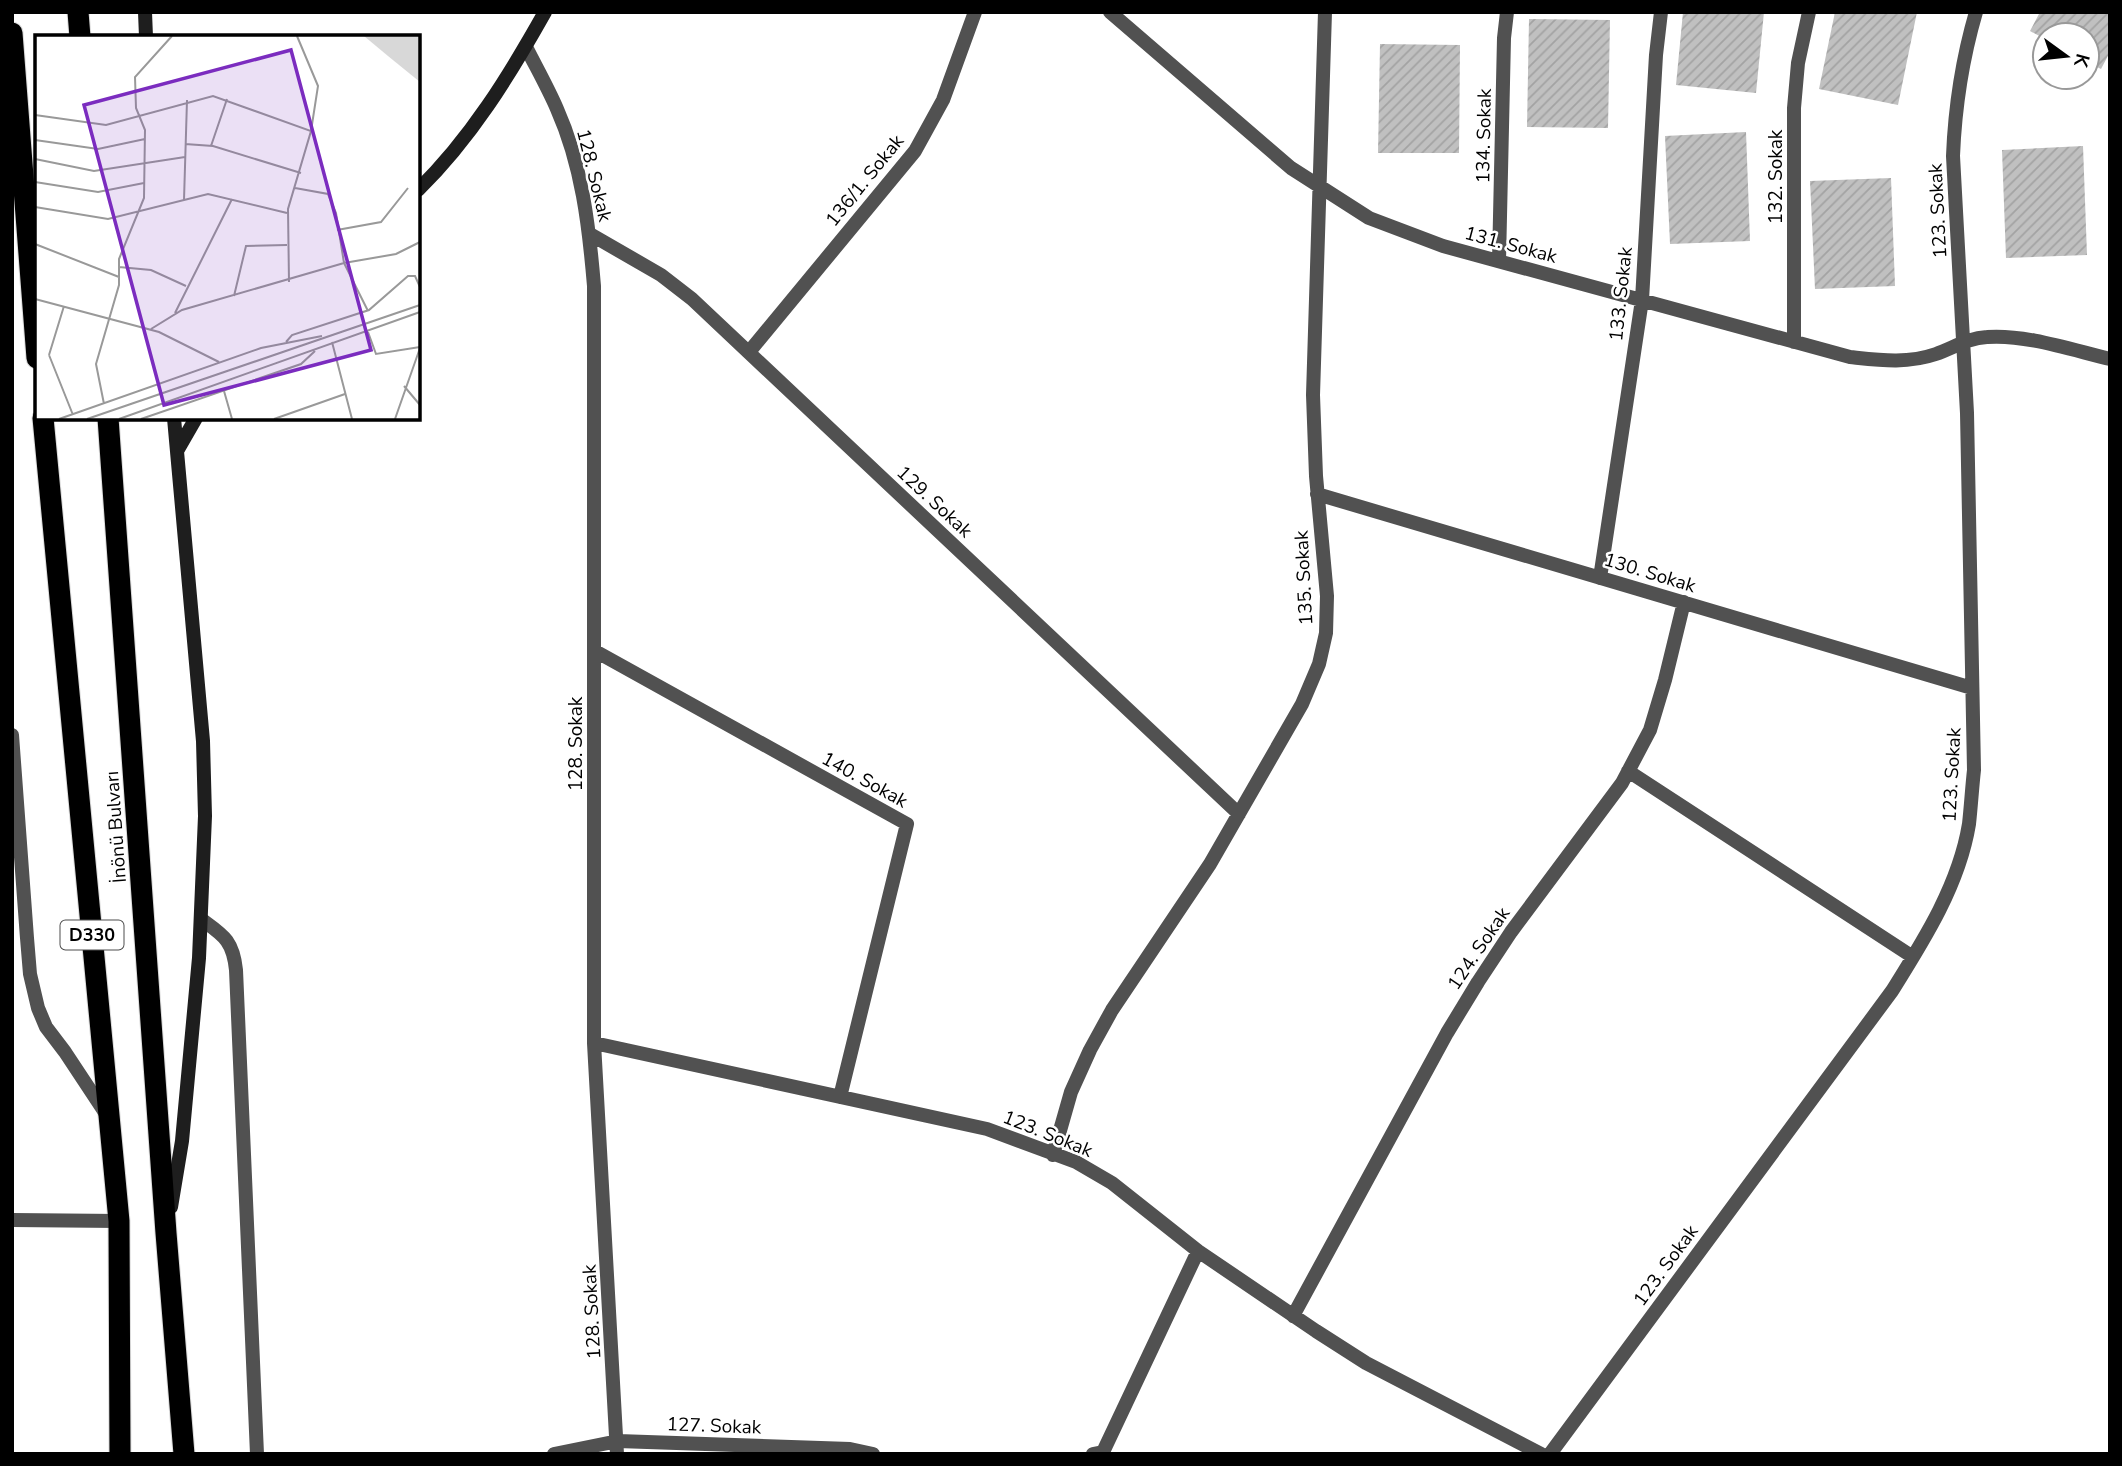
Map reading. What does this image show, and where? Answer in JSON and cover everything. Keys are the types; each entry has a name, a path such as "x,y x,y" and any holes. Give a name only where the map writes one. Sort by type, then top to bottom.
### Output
{"highway":[{"path":"78,12 80,35"},
{"path":"12,33 35,332"},
{"name":"İnönü Bulvarı","path":"43,420 119,1221 120,1454"},
{"name":"İnönü Bulvarı","path":"108,420 184,1454"}],"street":[{"path":"145,12 146,35"},
{"path":"420,188 464,139 526,47 545,12"},
{"name":"136/1. Sokak","path":"748,352 915,151 943,100 975,12"},
{"name":"131. Sokak","path":"1110,12 1292,168 1369,218 1401,232 1850,357 1913,360 1938,354 1964,341 1986,337 2014,337 2110,359"},
{"name":"135. Sokak","path":"1053,1155 1071,1092 1112,1010 1210,864 1302,704 1319,664 1326,633 1327,596 1317,494 1313,395 1325,12"},
{"name":"134. Sokak","path":"1499,261 1504,38 1507,12"},
{"name":"133. Sokak","path":"1600,578 1642,300 1656,54 1661,12"},
{"name":"132. Sokak","path":"1794,342 1794,108 1798,63 1809,12"},
{"name":"123. Sokak","path":"1550,1454 1892,991 1928,934 1956,873 1968,826 1974,770 1964,341 1953,156 1954,114 1961,70 1976,12"},
{"name":"128. Sokak","path":"526,47 558,110 577,167 590,234 594,286 594,1043 618,1447"},
{"name":"129. Sokak","path":"590,234 660,275 691,299 1239,814"},
{"name":"İnönü Bulvarı","path":"166,1233 182,1141 199,958 205,816 203,741 174,420"},
{"path":"177,453 195,420"},
{"name":"130. Sokak","path":"1317,494 1972,688"},
{"name":"124. Sokak","path":"1293,1316 1472,992 1511,932 1622,783 1650,730 1684,602"},
{"name":"140. Sokak","path":"595,651 907,824 840,1097"},
{"name":"İnönü Bulvarı","path":"12,735 30,974 38,1008 46,1027 110,1119"},
{"path":"1628,771 1913,957"},
{"path":"201,919 228,938 236,970 257,1454"},
{"name":"123. Sokak","path":"594,1043 987,1129 1076,1162 1112,1183 1198,1251 1366,1363 1541,1454"},
{"path":"12,1220 119,1221"},
{"path":"1093,1454 1103,1452 1198,1251"},
{"name":"127. Sokak","path":"554,1454 618,1447 850,1451 873,1454"}],"building":[{"path":"1683,12 1764,12 1756,93 1676,85"},
{"path":"1835,12 1917,12 1898,105 1819,89"},
{"path":"2040,12 2110,12 2110,52 2101,69 2101,21 2035,21"},
{"path":"1529,19 1610,20 1608,128 1527,127"},
{"path":"1380,44 1460,45 1459,153 1378,153"},
{"path":"1746,132 1750,241 1670,244 1665,136"},
{"path":"2083,146 2087,255 2006,258 2002,150"},
{"path":"1891,178 1895,286 1815,289 1810,181"}]}
